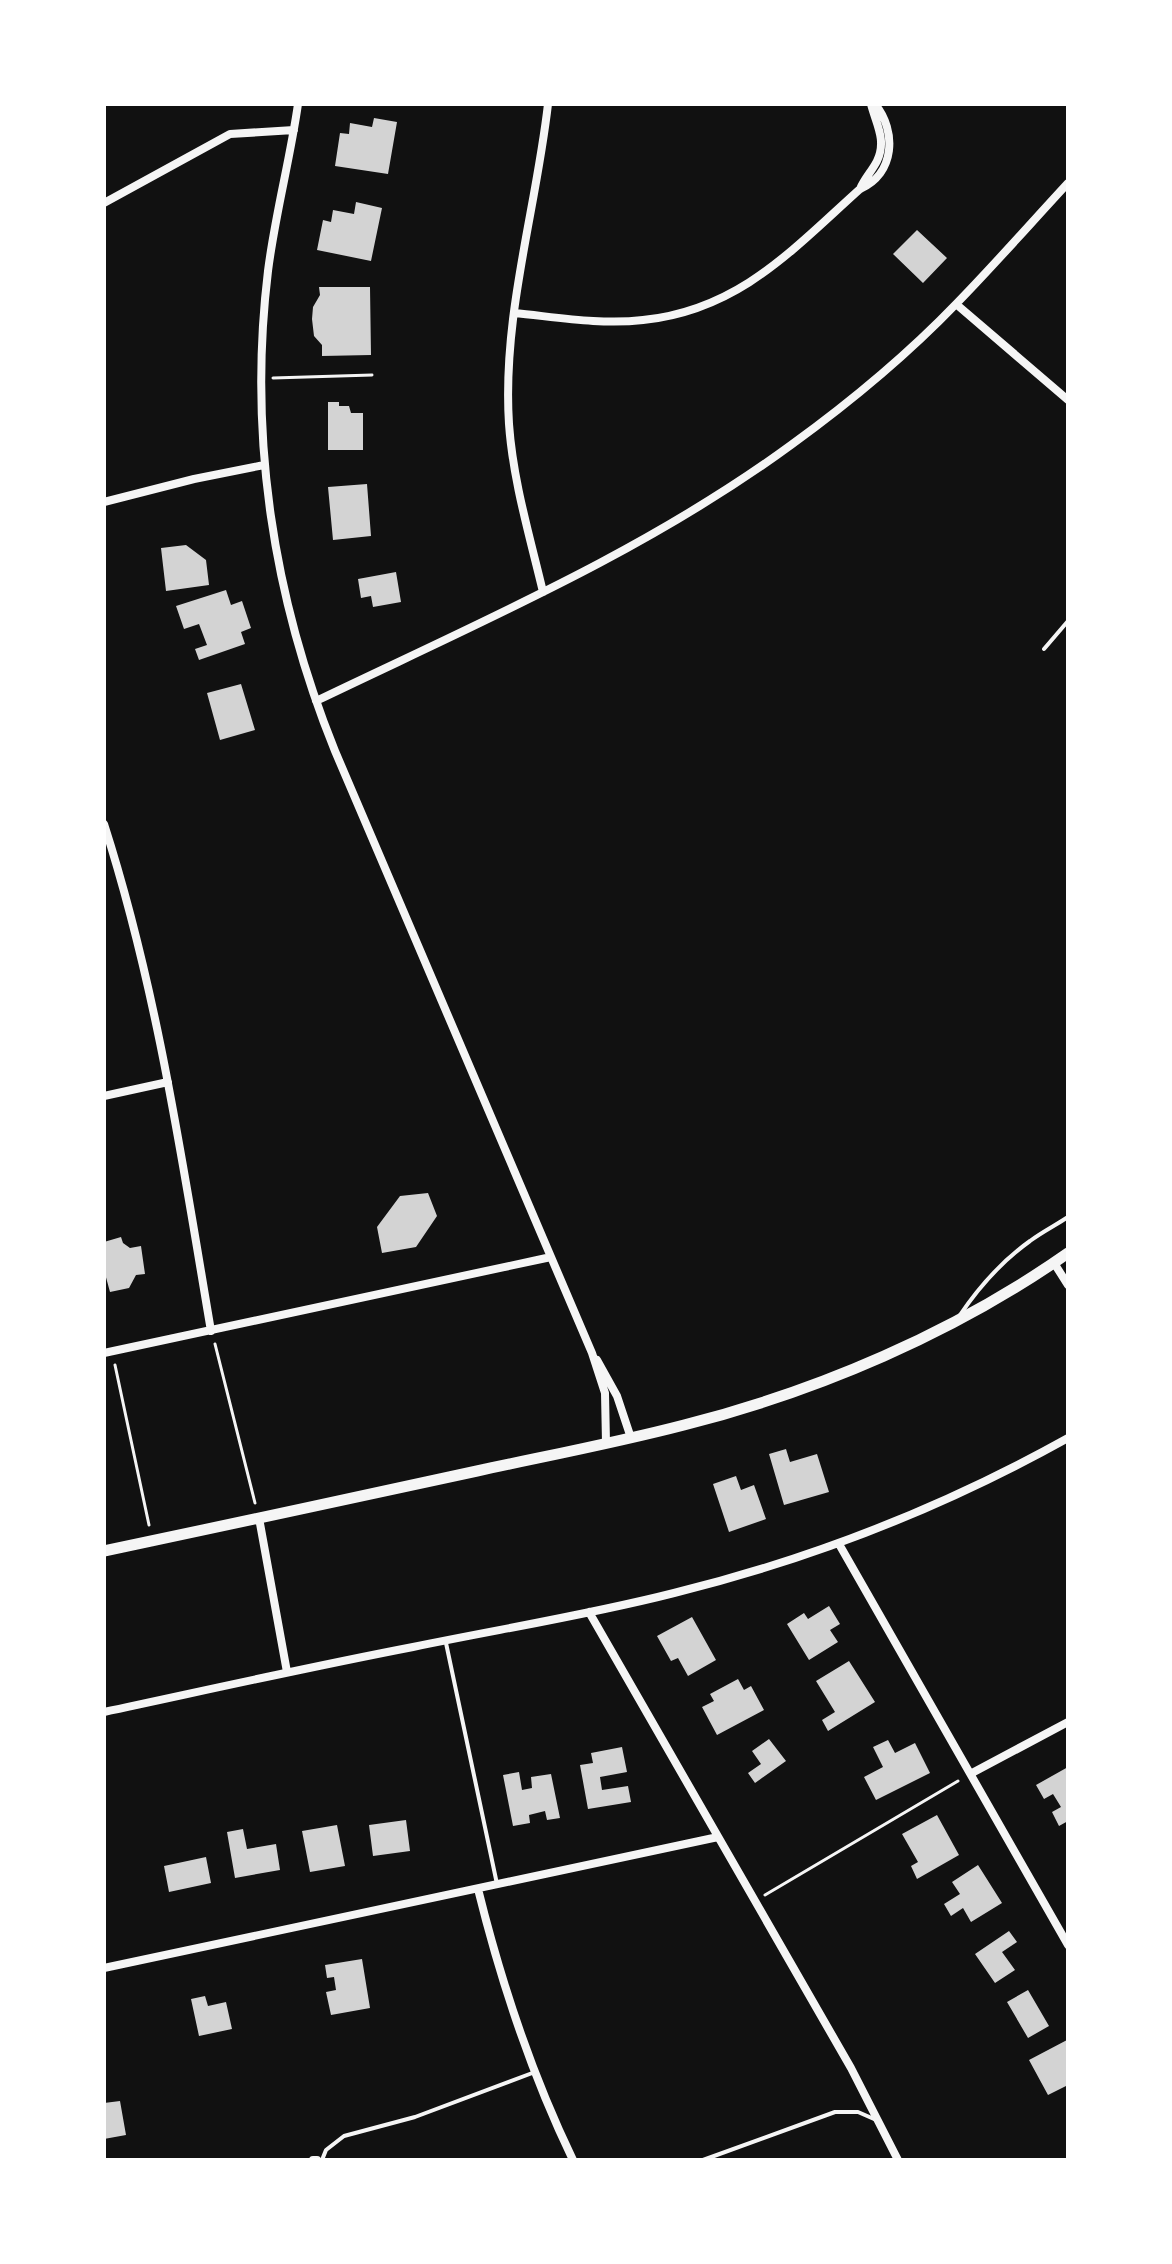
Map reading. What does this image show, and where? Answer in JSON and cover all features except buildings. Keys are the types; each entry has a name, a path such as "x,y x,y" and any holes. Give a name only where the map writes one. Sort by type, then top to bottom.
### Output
{"street":[{"path":"298,104 278,206 262,335 264,465 277,561 301,655 347,780 592,1353 605,1393 606,1443"},
{"path":"543,592 517,480 509,424 514,313 548,104"},
{"path":"514,313 630,321 673,316 733,293 761,276 860,189 881,149 880,129 873,104"},
{"path":"104,203 230,134 294,130"},
{"path":"316,701 607,561 670,526 755,470 848,401 904,354 956,304 1068,183"},
{"path":"956,304 1068,400"},
{"path":"104,502 264,465"},
{"path":"104,824 148,988 168,1082 211,1331"},
{"path":"104,1096 168,1082"},
{"path":"104,1551 631,1438 740,1409 863,1364 956,1320 1068,1253"},
{"path":"108,1352 551,1257"},
{"path":"1054,1263 1068,1285"},
{"path":"592,1353 612,1384 631,1438"},
{"path":"104,1712 589,1612 758,1570 902,1520 964,1493 1068,1438"},
{"path":"259,1518 287,1672"},
{"path":"839,1544 1068,1945"},
{"path":"589,1612 880,2122 898,2160"},
{"path":"972,1773 1068,1722"},
{"path":"104,1968 718,1837"},
{"path":"478,1889 503,1982 535,2072 573,2160"}],"lane":[{"path":"1044,649 1068,621"},
{"path":"956,1320 977,1290 1002,1263 1068,1217"},
{"path":"445,1640 497,1885"},
{"path":"317,2160 344,2136 415,2117 535,2072"},
{"path":"703,2160 835,2112 858,2112 880,2122"},
{"path":"223,2160 243,2160"}],"path":[{"path":"261,378 372,375"},
{"path":"211,1331 259,1518"},
{"path":"108,1352 152,1541"},
{"path":"755,1901 972,1773"}]}
